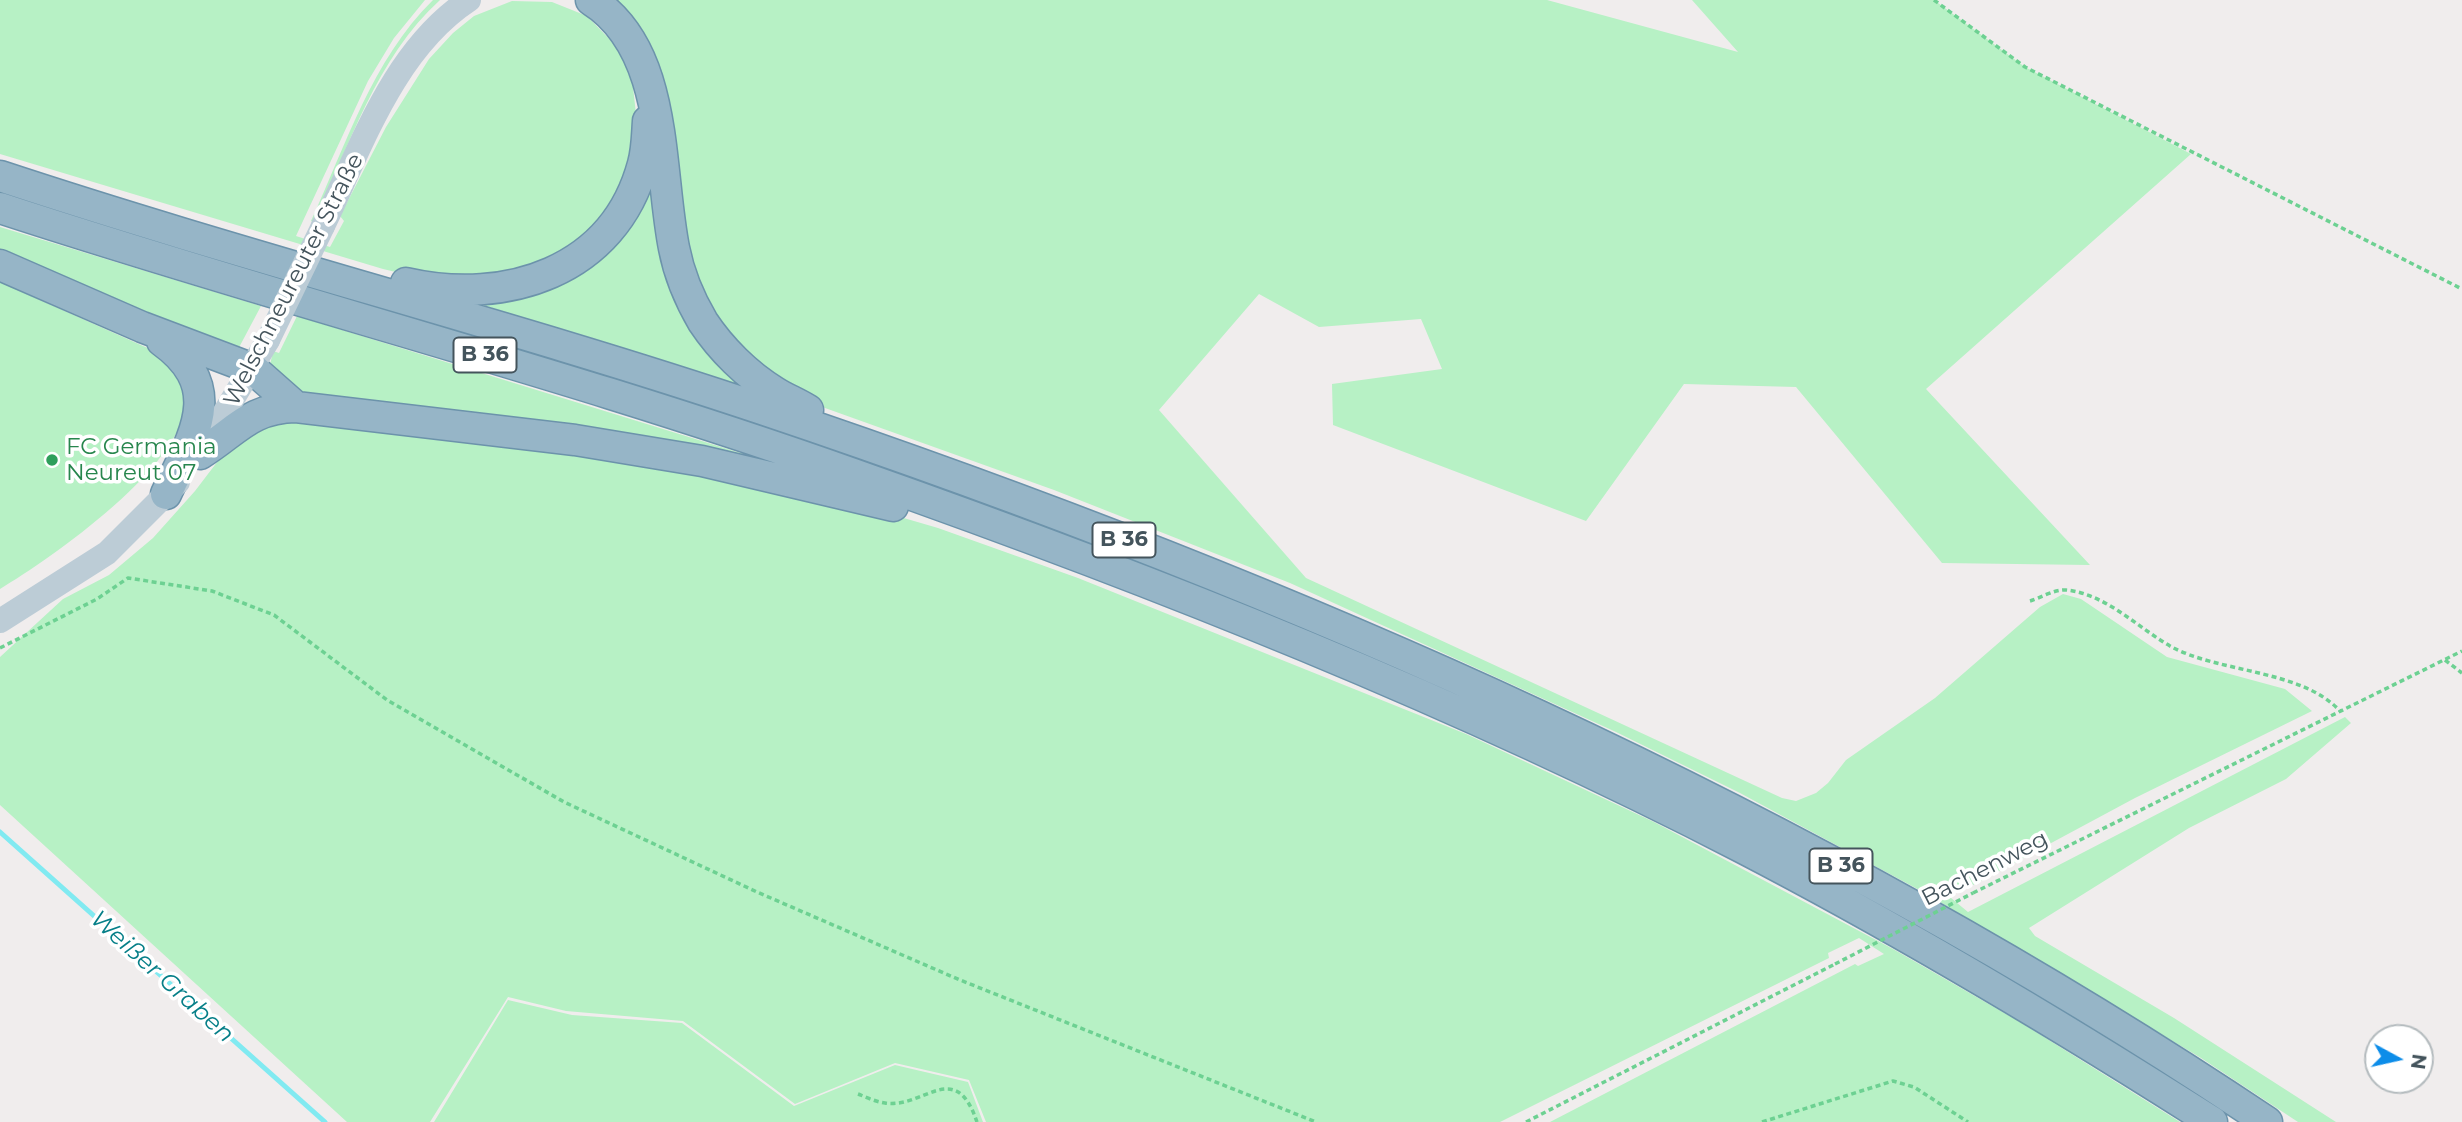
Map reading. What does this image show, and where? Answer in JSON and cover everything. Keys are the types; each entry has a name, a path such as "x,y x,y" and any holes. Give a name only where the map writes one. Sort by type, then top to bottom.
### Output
{"highway":[{"path":"352,283 387,279 437,288 483,290 518,286 559,270 596,244 636,185 643,163 651,100 638,55 628,35 608,12 590,0"},
{"name":"B 36","path":"651,100 662,136 674,249 695,307 714,337 743,367 775,392 803,407 851,440"},
{"name":"B 36","path":"0,176 650,373 851,440 1208,573 1537,714 1718,802 1849,870 2062,994 2267,1122"},
{"name":"B 36","path":"0,208 618,396 966,514 1130,575 1313,648 1629,792 1746,849 2052,1023 2212,1122"},
{"path":"0,265 142,327 253,369 296,407"},
{"path":"142,327 180,354 188,364 199,389 198,423 166,494"},
{"name":"B 36","path":"200,454 231,435 249,417 272,409 296,407 575,440 702,461 891,506 966,514"}],"main road":[{"name":"Welschneureuter Straße","path":"0,621 107,553 166,494 200,454 253,369 389,91 408,60 434,28 469,0"}],"path":[{"path":"1934,0 2025,67 2462,289"},
{"path":"0,648 97,599 128,578 212,591 275,615 387,700 564,802 757,892 935,969 1315,1122"},
{"path":"2030,601 2064,590 2103,601 2172,647 2293,685 2329,699 2340,711"},
{"name":"Bachenweg","path":"1526,1122 1973,893 2462,651"},
{"path":"2445,660 2462,673"},
{"path":"1762,1122 1893,1081 1914,1087 1968,1122"},
{"path":"858,1094 886,1104 910,1100 939,1089 956,1091 970,1100 977,1122"}],"green space":[{"path":"0,0 425,0 394,38 368,81 296,236 330,247 344,221 340,216 386,127 429,59 453,33 474,16 512,1 552,2 587,16 618,48 632,78 638,132 635,157 599,228 524,275 417,277 383,269 0,154"},
{"path":"433,0 440,0 398,48 366,104 314,223 311,221 377,76 393,49"},
{"path":"617,0 1547,0 1738,52 1692,0 1934,0 2025,67 2191,154 1926,389 2090,565 1942,563 1796,387 1684,384 1586,521 1333,425 1332,384 1442,369 1421,319 1319,327 1259,294 1159,410 1306,578 1782,798 1796,801 1816,793 1828,783 1846,760 1935,698 2040,607 2063,594 2081,599 2167,657 2285,689 2312,711 2135,798 1973,885 1970,881 1945,893 1968,912 2345,717 2351,723 2286,779 2189,828 2029,928 2035,936 2174,1018 2336,1122 2298,1122 2201,1058 1923,892 1740,793 1616,732 1290,583 1054,490 825,408 758,370 692,286 660,72 643,33"},
{"path":"652,163 663,221 754,391 464,299 550,284"},
{"path":"0,189 638,382 896,469 1101,549 0,196"},
{"path":"0,227 261,306 235,355 0,258"},
{"path":"0,282 152,350 179,376 186,396 181,422 166,450 143,478 82,532 0,589"},
{"path":"297,316 799,471 307,401 270,365 273,351 279,353"},
{"path":"262,418 500,438 842,500 938,528 1078,578 1466,734 1654,822 1893,949 2020,1022 2180,1122 1550,1122 1855,964 1858,966 1884,954 1859,938 1828,953 1829,958 1500,1122 986,1122 969,1080 895,1063 795,1104 683,1021 566,1011 508,997 430,1122 347,1122 0,805 0,657 63,599 109,575 153,538 195,491 237,436"},
{"path":"508,1000 572,1015 682,1023 794,1106 895,1065 968,1082 983,1122 434,1122"}],"waterway":[{"name":"Weißer Graben","path":"0,832 325,1122"}],"place":[{"name":"FC Germania Neureut 07","path":"52,460"}]}
